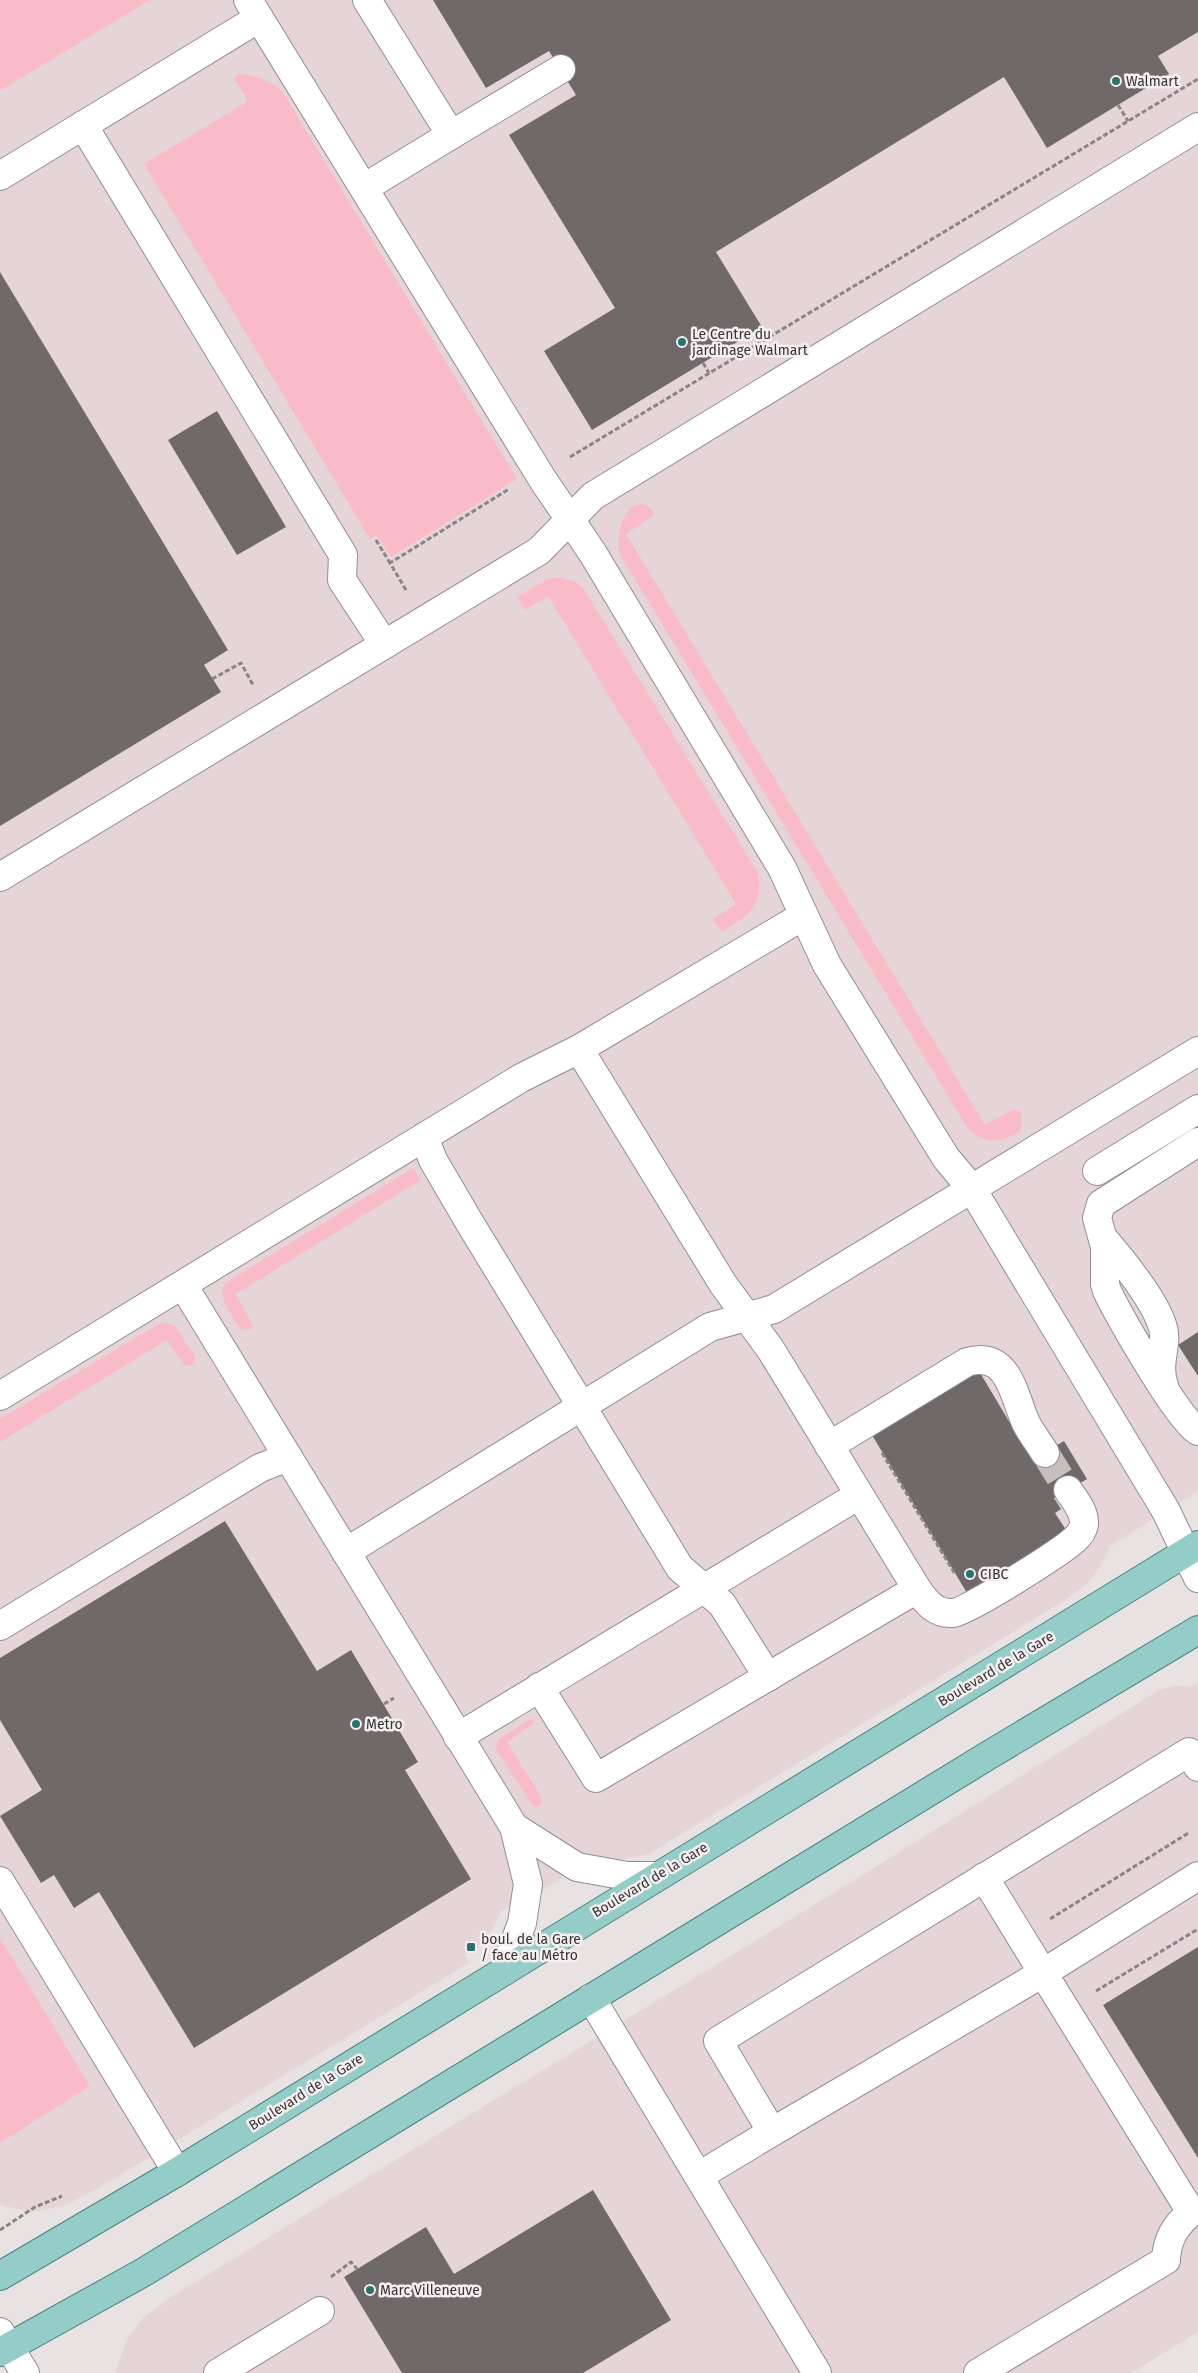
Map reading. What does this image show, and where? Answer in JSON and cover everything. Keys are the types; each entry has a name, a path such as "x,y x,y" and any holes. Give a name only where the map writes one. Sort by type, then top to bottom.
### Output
{"main road":[{"name":"Boulevard de la Gare","path":"0,2276 177,2172 1192,1549"},
{"path":"3,2344 144,2272 1198,1630"}],"street":[{"path":"367,0 451,135"},
{"path":"0,176 83,125 254,9 543,480 592,552 782,868 827,965 946,1158 972,1190 1166,1511 1192,1549 1198,1578"},
{"path":"364,188 561,69"},
{"path":"83,125 343,555 342,580 384,644"},
{"path":"0,877 539,551 593,496 1198,127"},
{"path":"0,1396 521,1078 579,1049 803,916"},
{"path":"579,1049 722,1284 771,1350 916,1589 932,1608 954,1613 973,1604 1064,1548 1080,1535 1084,1525 1080,1508 1068,1490"},
{"path":"346,1552 710,1327 774,1310 1198,1051"},
{"path":"1098,1171 1198,1109"},
{"path":"424,1137 438,1168 680,1568 722,1604 768,1676"},
{"path":"1198,1142 1100,1204 1097,1218 1104,1239 1107,1291 1188,1425 1198,1431"},
{"path":"183,1285 514,1827 528,1884 522,1923 504,1971"},
{"path":"829,1446 967,1362 979,1358 991,1361 1003,1370 1026,1422 1045,1453"},
{"path":"0,1626 260,1468 288,1457"},
{"path":"458,1737 859,1495"},
{"path":"539,1687 596,1778 916,1589"},
{"path":"772,2132 718,2041 1189,1752 1198,1767"},
{"path":"514,1827 577,1867 627,1876 657,1876"},
{"path":"699,2176 1042,1973 1198,1876"},
{"path":"978,2373 1166,2260 1170,2239 1176,2226 1194,2210 1042,1973 984,1877"},
{"path":"0,1881 177,2172"},
{"path":"591,1998 817,2373"},
{"path":"218,2373 320,2311"},
{"path":"3,2344 25,2373"}],"path":[{"path":"562,461 1198,79"},
{"path":"1118,105 1128,121"},
{"path":"703,363 709,374"},
{"path":"390,563 512,488"},
{"path":"376,538 409,594"},
{"path":"212,679 241,663 251,682"},
{"path":"880,1450 959,1581"},
{"path":"384,1704 396,1697"},
{"path":"1046,1921 1190,1832"},
{"path":"1094,1992 1198,1929"},
{"path":"0,2230 35,2207"},
{"path":"330,2278 351,2262 357,2269"}],"shaded area":[{"path":"0,0 150,0 0,91"},
{"path":"96,0 1198,0 1198,1491 1110,1546 1101,1566 1087,1584 1064,1601 647,1855 612,1861 591,1857 539,1893 501,1911 492,1930 481,1944 464,1955 469,1963 97,2189 64,2206 31,2212 0,2205 0,2143 57,2106 0,2006 0,91 110,23"},
{"path":"239,74 262,79 282,91 517,479 391,557 376,535 370,539 144,164 248,101 234,78"},
{"path":"642,504 647,506 654,515 626,534 985,1125 1012,1110 1019,1110 1022,1115 1020,1131 1000,1140 987,1140 968,1129 619,553 619,539 623,520 635,505"},
{"path":"558,577 576,582 584,589 758,873 759,895 756,903 739,921 722,932 713,919 736,904 548,596 525,610 517,597 548,579"},
{"path":"413,1168 421,1180 236,1294 253,1326 250,1330 241,1329 224,1301 223,1289 225,1283"},
{"path":"162,1322 175,1326 195,1356 195,1361 191,1366 184,1365 167,1340 0,1442 0,1419"},
{"path":"1198,1682 1198,2332 1131,2373 115,2373 127,2339 143,2318 174,2295 832,1894 1159,1690 1175,1686 1190,1687"},
{"path":"530,1719 534,1720 533,1724 507,1742 541,1797 542,1802 540,1806 534,1807 495,1748 499,1739"},
{"path":"0,1938 90,2086 0,2143"}],"building":[{"path":"433,0 1198,0 1198,32 1158,56 1169,74 1047,148 1004,77 716,252 762,327 592,430 544,351 615,308 509,135 576,95 549,51 486,88"},
{"path":"0,272 228,650 204,665 221,692 0,826"},
{"path":"217,411 286,527 237,555 168,440"},
{"path":"1198,1332 1198,1376 1178,1345"},
{"path":"979,1371 1032,1460 1064,1441 1087,1479 1054,1498 1061,1509 1055,1513 1068,1533 967,1593 872,1435"},
{"path":"225,1521 317,1671 351,1650 418,1762 405,1770 471,1879 194,2048 99,1892 74,1908 54,1875 41,1883 0,1816 42,1790 0,1720 0,1658"},
{"path":"1198,1947 1198,2158 1103,2005"},
{"path":"593,2190 671,2320 583,2373 402,2373 344,2277 426,2227 454,2274"}],"tunnel":[{"path":"1045,1453 1068,1490"}],"place":[{"name":"Walmart","path":"1116,81"},
{"name":"Le Centre du jardinage Walmart","path":"682,342"},
{"name":"CIBC","path":"970,1574"},
{"name":"Metro","path":"356,1724"},
{"name":"boul. de la Gare / face au Métro","path":"471,1947"},
{"name":"Marc Villeneuve","path":"370,2290"}]}
